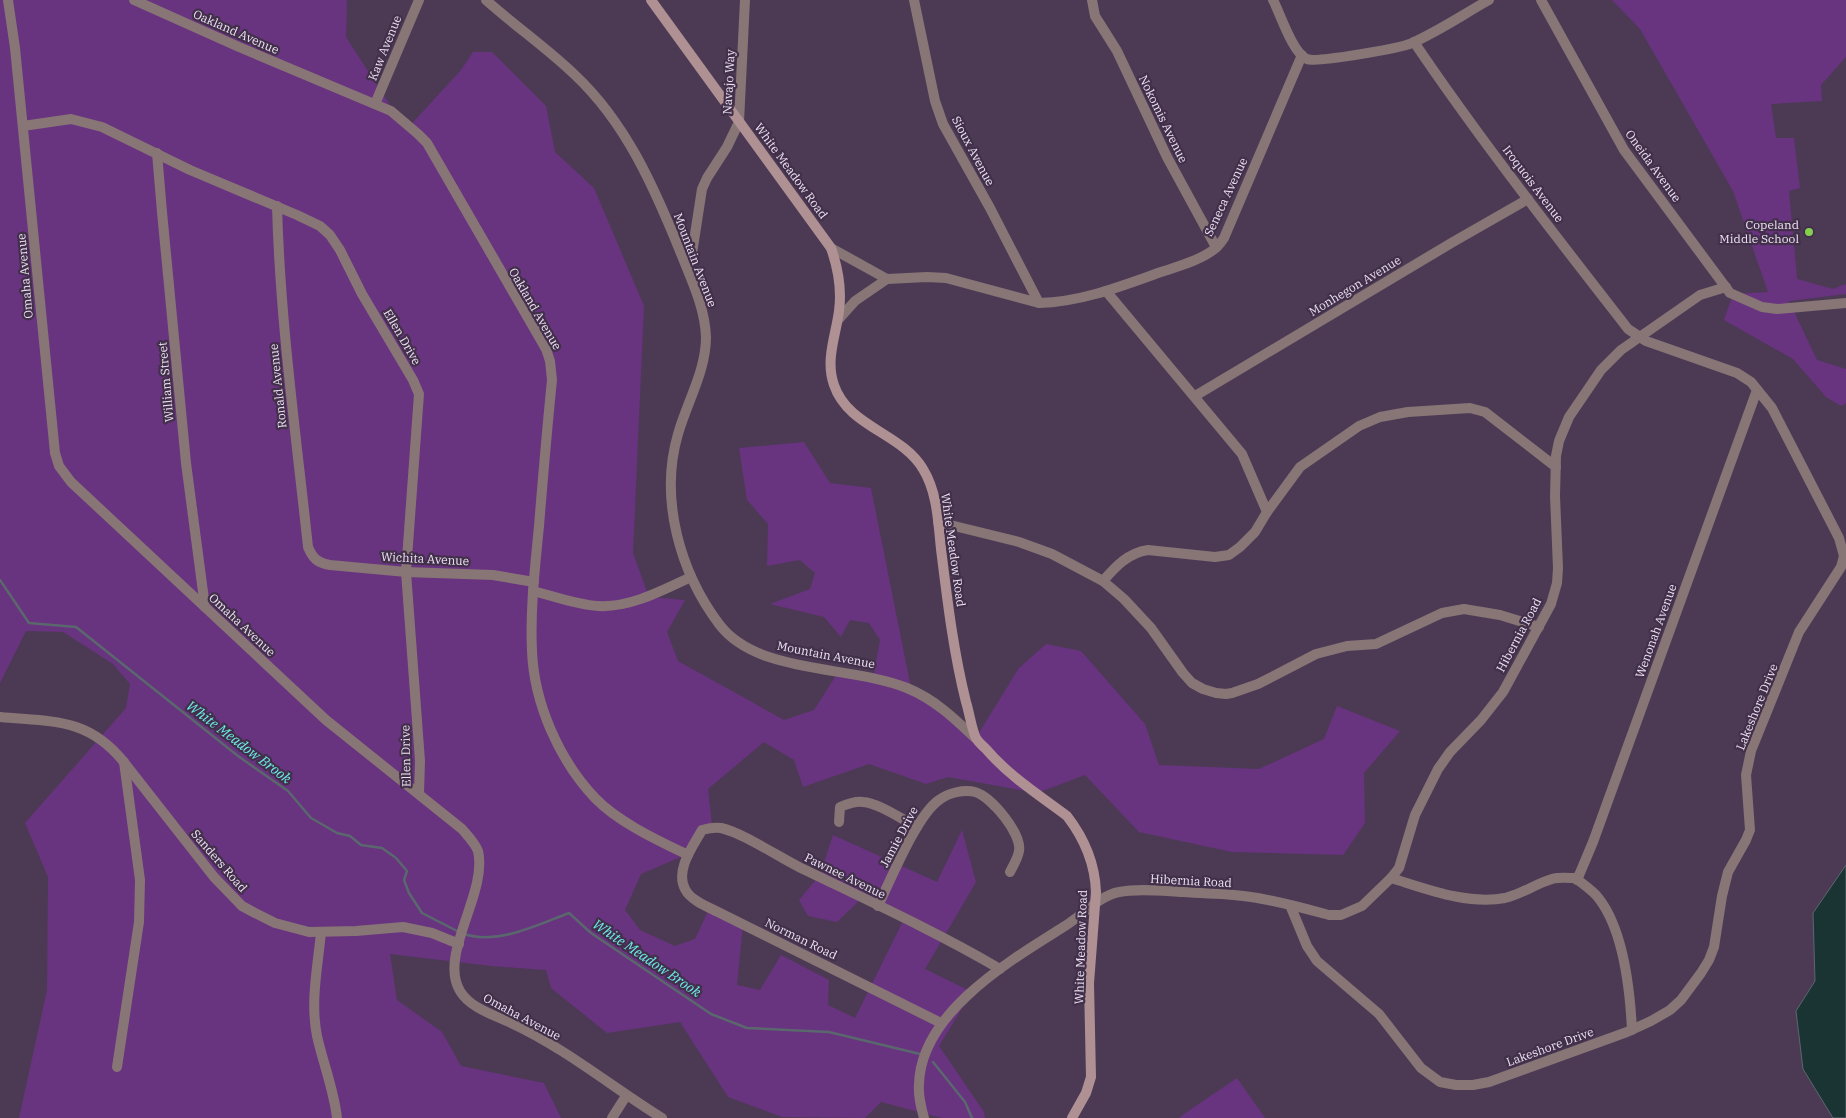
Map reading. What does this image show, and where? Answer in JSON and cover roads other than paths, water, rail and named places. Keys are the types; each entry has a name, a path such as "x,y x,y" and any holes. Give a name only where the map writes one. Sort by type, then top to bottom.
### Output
{"street":[{"name":"Omaha Avenue","path":"8,0 15,48 55,453 59,466 71,482 326,720 462,829 472,840 478,851 478,871 473,897 454,962 455,978 460,992 472,1004 545,1042 662,1118"},
{"name":"Oakland Avenue","path":"134,0 239,47 391,111 427,143 546,349 550,361 552,380 534,587 532,650 538,692 546,716 565,758 578,778 596,799 634,826 688,855"},
{"name":"Kaw Avenue","path":"375,104 419,0"},
{"name":"Mountain Avenue","path":"486,0 543,46 576,76 613,119 632,146 653,187 689,274 700,304 706,338 700,370 677,435 674,450 671,507 678,539 691,577 720,625 730,636 775,660 866,676 907,688 936,703 975,738"},
{"name":"White Meadow Road","path":"652,0 831,248 839,276 840,293 838,320 831,362 834,386 847,407 862,420 898,443 923,469 934,498 956,660 975,738 1001,767 1067,816 1075,826 1091,860 1096,880 1089,983 1091,1077 1086,1093 1072,1118"},
{"name":"Navajo Way","path":"689,274 702,188 706,178 728,147 739,122 745,0"},
{"name":"Sioux Avenue","path":"914,0 935,101 943,124 990,208 1039,303"},
{"name":"Nokomis Avenue","path":"1092,0 1095,16 1117,51 1167,156 1216,247"},
{"path":"1273,0 1290,38 1298,52 1307,60 1340,58 1414,42 1489,0"},
{"name":"Oneida Avenue","path":"1541,0 1624,150 1726,287"},
{"name":"Iroquois Avenue","path":"1414,42 1528,199 1628,329 1638,337"},
{"name":"Seneca Avenue","path":"887,279 946,278 1039,303 1088,296 1106,291 1207,254 1224,238 1302,56"},
{"name":"Ellen Drive","path":"23,126 71,119 102,127 190,170 320,226 330,235 413,380 419,394 406,572 420,761 419,794"},
{"name":"William Street","path":"158,153 162,221 186,463 205,607"},
{"name":"Monhegon Avenue","path":"1195,396 1528,199"},
{"name":"Ronald Avenue","path":"277,206 278,256 308,547 316,560"},
{"path":"831,248 887,279 855,301 838,320"},
{"path":"1638,337 1700,295 1726,287 1730,292 1762,307 1797,308 1846,303"},
{"path":"1106,291 1242,454 1267,512"},
{"name":"Lakeshore Drive","path":"1290,905 1307,946 1317,961 1379,1014 1421,1068 1440,1082 1456,1085 1473,1085 1489,1082 1632,1030 1670,1010 1691,988 1709,960 1717,933 1722,896 1727,878 1750,830 1746,776 1751,752 1799,632 1841,567 1844,556 1839,538 1772,408 1751,382 1737,373 1638,337"},
{"name":"Hibernia Road","path":"924,1118 920,1105 918,1085 920,1070 930,1044 942,1023 963,1000 1000,969 1106,897 1116,892 1166,891 1251,897 1329,915 1341,915 1362,906 1392,878 1399,868 1415,815 1438,768 1450,752 1493,706 1517,668 1551,604 1557,583 1556,468 1559,441 1569,417 1601,370 1621,350 1638,337"},
{"name":"Wenonah Avenue","path":"1577,880 1593,842 1757,390"},
{"path":"1103,582 1119,563 1138,552 1148,550 1215,557 1229,554 1240,547 1256,532 1267,512 1300,467 1339,438 1359,426 1380,417 1408,412 1470,408 1484,412 1556,468"},
{"path":"938,522 1019,542 1044,551 1103,582 1124,599 1151,628 1183,673 1192,682 1209,692 1226,694 1258,684 1316,654 1347,646 1376,644 1442,613 1464,609 1500,614 1539,628"},
{"name":"Wichita Avenue","path":"316,560 318,563 330,566 493,576 534,587 584,604 599,606 618,604 660,592 691,577"},
{"name":"Sanders Road","path":"0,717 50,720 76,726 107,745 124,761 214,877 242,906 275,923 310,932 356,932 403,927 460,941"},
{"path":"117,1067 140,922 140,880 124,761"},
{"name":"Jamie Drive","path":"878,906 917,827 929,808 947,795 960,792 975,792 993,805 1006,819 1016,836 1020,851 1010,872"},
{"path":"839,822 840,807 850,803 865,802 884,809 917,827"},
{"name":"Pawnee Avenue","path":"688,855 702,830 712,827 722,828 956,943 1000,969"},
{"name":"Norman Road","path":"688,855 682,874 685,890 692,897 718,912 942,1023"},
{"path":"1392,878 1440,893 1487,899 1504,898 1524,892 1553,879 1575,878 1596,895 1613,927 1625,968 1632,1030"},
{"path":"321,932 313,1004 317,1034 336,1104 337,1118"},
{"path":"612,1118 626,1096"}],"waterway":[{"name":"White Meadow Brook","path":"0,580 29,623 76,627 238,756 288,791 311,818 337,833 350,836 361,845 382,848 396,858 407,871 404,880 409,893 422,913 459,932"},
{"name":"White Meadow Brook","path":"464,934 477,937 504,935 531,928 569,913 591,933 711,1014 747,1028 829,1032 920,1054"},
{"name":"White Meadow Brook","path":"933,1062 965,1102 972,1118"}],"place":[{"name":"Copeland Middle School","path":"1809,232"}]}
